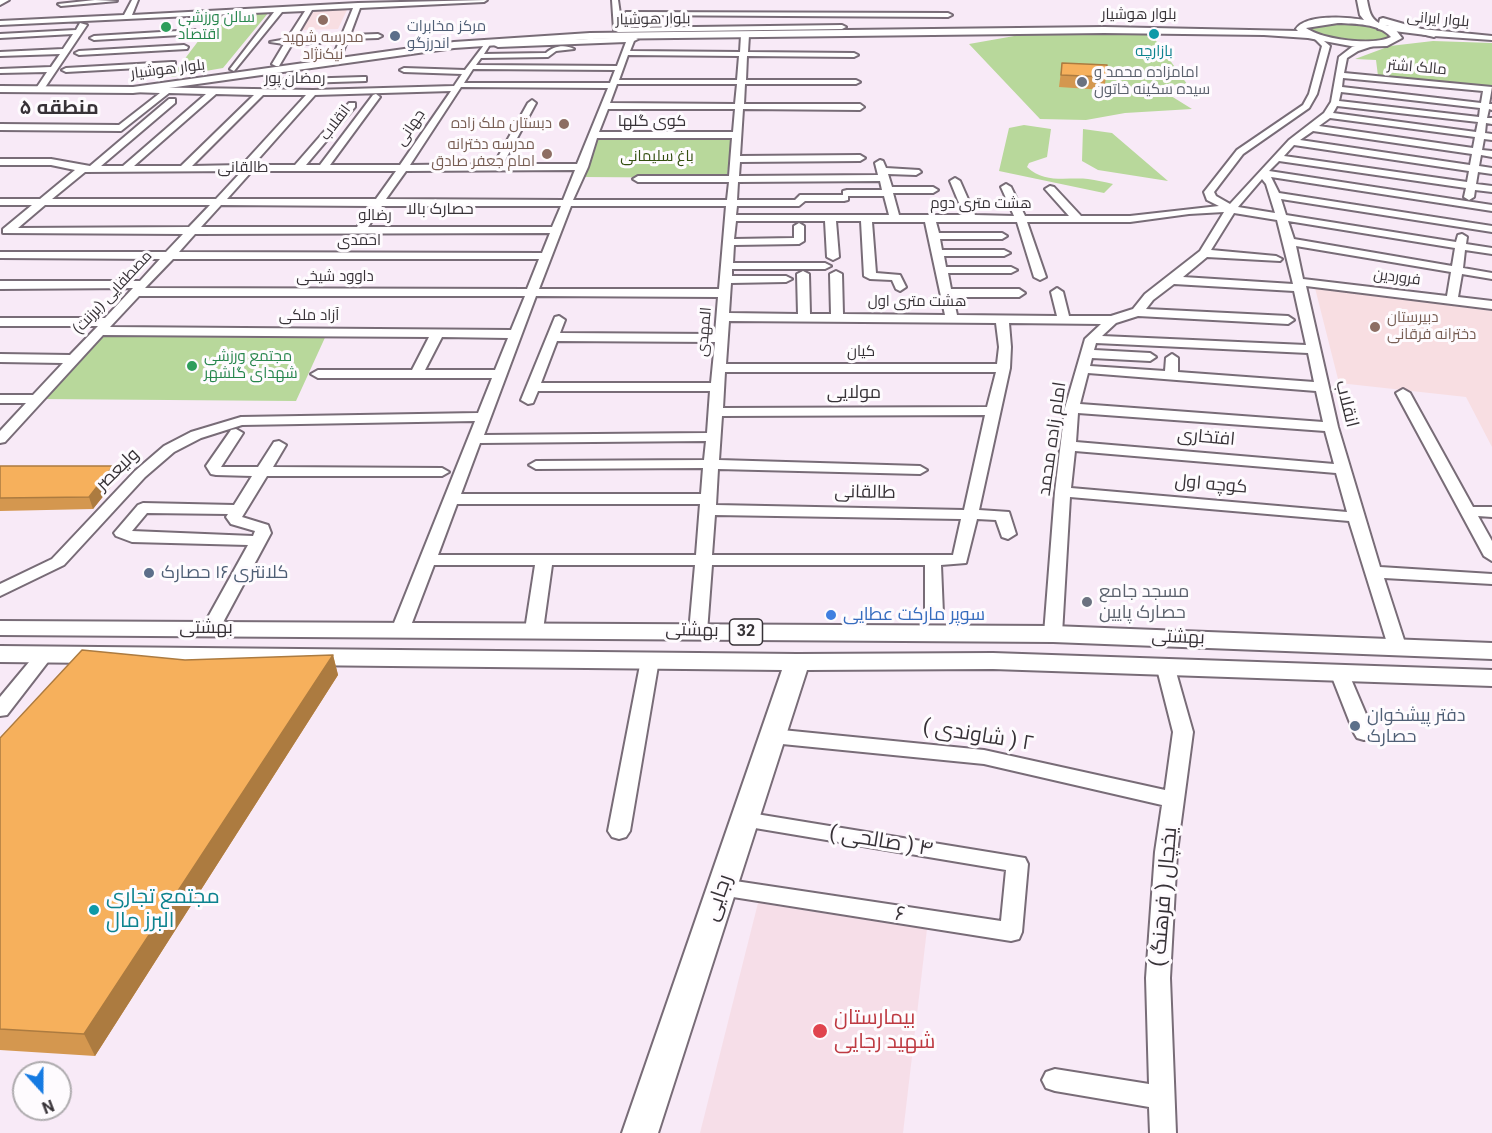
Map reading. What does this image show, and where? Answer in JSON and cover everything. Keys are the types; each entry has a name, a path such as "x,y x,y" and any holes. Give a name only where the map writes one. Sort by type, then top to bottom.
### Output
{"main road":[{"path":"1362,0 1365,14 1378,26"},
{"path":"1310,33 1323,21 1345,12 1355,15 1365,14 1433,36"},
{"path":"1310,33 1346,43 1375,44 1398,38 1394,32 1378,26 1323,21"},
{"name":"بلوار هوشیار","path":"364,56 460,42 624,33 842,29 1272,30 1310,33"},
{"name":"بلوار هوشیار","path":"0,87 118,87 364,56 486,44 579,39 1104,30 1272,30"},
{"name":"بلوار هوشیار","path":"0,87 133,90 338,59"},
{"name":"بهشتی","path":"0,628 401,628 1053,634 1492,651"},
{"path":"346,657 360,652 368,644 367,635 355,628"},
{"path":"418,658 410,652 407,644 412,636 432,629"},
{"name":"بهشتی","path":"0,654 797,662 993,661 1165,665 1492,678"},
{"name":"رجایی","path":"640,1133 797,662"}],"street":[{"path":"127,17 135,0"},
{"path":"0,23 127,17 211,8 484,0"},
{"path":"401,628 627,51 615,0"},
{"path":"104,18 114,1"},
{"path":"61,4 114,1"},
{"path":"624,33 625,3"},
{"path":"835,3 842,29"},
{"path":"328,80 338,59 354,4"},
{"path":"234,69 279,5"},
{"path":"271,82 306,5"},
{"path":"157,83 211,8"},
{"path":"626,14 948,15"},
{"path":"41,87 85,22"},
{"name":"بلوار ایرانی","path":"1378,26 1433,36 1492,40"},
{"path":"0,36 78,32"},
{"path":"94,38 195,32"},
{"path":"579,39 624,33 672,39"},
{"path":"1231,209 1216,203 1209,192 1239,153 1302,111 1311,99 1321,55 1325,49 1324,43 1310,33"},
{"name":"المهدی","path":"698,632 745,35"},
{"path":"345,37 378,36"},
{"path":"1395,40 1433,36"},
{"path":"274,42 320,41"},
{"name":"جهانی","path":"360,231 486,44"},
{"path":"1137,312 1149,297 1204,253 1231,209 1262,172 1292,142 1328,116 1335,103 1343,57 1349,52 1375,44"},
{"path":"79,53 184,48"},
{"path":"1325,49 1338,48 1349,52"},
{"path":"478,56 548,55 554,49 854,55"},
{"path":"0,54 65,51"},
{"path":"66,70 172,64"},
{"path":"404,70 621,68"},
{"path":"0,72 53,69"},
{"name":"مالک اشتر","path":"1339,75 1490,89"},
{"path":"126,168 211,92 227,84 363,79"},
{"name":"رمضان پور","path":"133,90 313,93 615,83 855,82"},
{"path":"1337,89 1489,106"},
{"path":"1452,300 1480,135 1487,121 1490,89"},
{"path":"0,127 122,128 166,92"},
{"path":"42,202 88,169 183,92"},
{"path":"184,168 260,93"},
{"name":"مصطفایی (برزنت)","path":"0,439 192,231 313,93"},
{"name":"انقلاب","path":"323,168 376,97"},
{"path":"497,167 532,103"},
{"path":"1335,103 1487,121"},
{"path":"298,168 352,105"},
{"path":"606,106 860,107"},
{"path":"1328,116 1492,137"},
{"path":"1311,128 1492,154"},
{"path":"596,135 737,135"},
{"path":"1292,142 1492,171"},
{"path":"735,159 860,158"},
{"path":"1276,158 1492,189"},
{"name":"طالقانی","path":"0,162 51,162 88,169 583,167"},
{"path":"733,190 882,171 917,181 933,190"},
{"path":"882,171 895,218"},
{"path":"1262,172 1492,208"},
{"name":"انقلاب","path":"1262,172 1271,184 1289,242 1312,349 1342,469 1397,646"},
{"path":"638,179 733,190 799,202 800,198 887,191 917,181"},
{"path":"955,181 971,219"},
{"path":"1006,187 1021,219 1040,277"},
{"path":"0,202 569,202 733,190 823,188"},
{"path":"1050,189 1078,219"},
{"path":"1274,195 1492,229"},
{"name":"رضالو","path":"42,202 7,231 558,230"},
{"name":"هشت متری دوم","path":"730,218 1130,219 1189,211 1231,209 1492,251"},
{"path":"726,280 829,262 830,218"},
{"path":"866,218 870,276 896,277 900,287"},
{"path":"930,218 952,319"},
{"path":"729,242 799,241 799,226"},
{"path":"934,236 1002,236"},
{"path":"1289,242 1492,276"},
{"path":"938,253 1004,253"},
{"path":"1204,253 1276,259"},
{"name":"احمدی","path":"0,255 548,256"},
{"path":"941,270 1011,270"},
{"path":"804,274 804,318"},
{"path":"836,274 837,318"},
{"path":"726,280 786,279"},
{"name":"داوود شیخی","path":"0,285 534,293 726,280"},
{"name":"فروردین","path":"1170,280 1300,285 1492,305"},
{"path":"1057,292 1065,320"},
{"path":"946,293 1019,293"},
{"path":"1091,339 1112,320 1137,312 1288,320"},
{"name":"هشت متری اول","path":"723,317 1112,320"},
{"path":"428,560 704,562 960,560 1003,369 1005,347 1002,319"},
{"path":"528,400 559,320"},
{"name":"آزاد ملکی","path":"0,322 437,334 518,334"},
{"path":"416,374 437,334"},
{"path":"553,337 721,338"},
{"path":"1091,339 1312,349"},
{"name":"امام زاده محمد","path":"1053,634 1067,446 1072,408 1091,339"},
{"path":"1087,354 1150,357"},
{"path":"0,358 74,359"},
{"path":"1171,376 1172,358"},
{"name":"کیان","path":"719,368 1003,369"},
{"path":"1082,369 1321,387"},
{"path":"318,374 502,374"},
{"path":"534,387 717,387"},
{"path":"1403,393 1492,556"},
{"path":"0,399 37,399"},
{"path":"1072,408 1331,427"},
{"name":"مولایی","path":"715,412 993,411"},
{"name":"ولیعصر","path":"0,591 58,562 114,499 169,449 196,435 231,424 284,420 485,417"},
{"path":"236,433 213,466 216,471 442,472"},
{"path":"476,440 713,437"},
{"path":"211,628 260,542 262,528 237,521 234,517 279,445"},
{"name":"افتخاری","path":"1067,446 1342,469"},
{"path":"536,465 711,464 920,470"},
{"name":"کوچه اول","path":"1063,492 1356,517"},
{"name":"طالقانی","path":"452,499 1003,515 1008,534"},
{"path":"237,510 143,508 122,533 132,537 260,542"},
{"path":"1468,511 1492,512"},
{"path":"933,560 934,614"},
{"path":"534,630 544,561"},
{"path":"1373,572 1492,579"},
{"path":"0,710 45,654"},
{"path":"619,831 650,660"},
{"name":"یخچال ( فرهنگ )","path":"1163,1133 1158,978 1166,852 1183,732 1165,665"},
{"path":"1339,672 1364,733"},
{"name":"( شاوندی ) ۲","path":"772,736 984,757 1174,800"},
{"name":"( صالحی ) ۴","path":"744,820 1017,864"},
{"name":"۶","path":"722,888 1011,932 1017,864"},
{"path":"1055,1080 1163,1098"}],"shaded area":[{"name":"مدرسه شهید نیک‌نژاد","path":"343,8 347,10 338,29 299,30 309,12"},
{"path":"1315,288 1492,311 1492,447 1466,397 1339,383"},
{"name":"بیمارستان شهید رجایی","path":"758,903 927,929 903,1133 700,1133"}],"green space":[{"path":"269,12 223,68 171,77 218,15"},
{"path":"1329,22 1370,25 1385,31 1390,36 1382,40 1360,43 1307,30 1308,27"},
{"path":"1149,34 1187,84 1155,86 1192,109 1125,113 1086,120 1040,119 969,44 1020,35"},
{"path":"1433,41 1492,43 1492,87 1378,76 1376,60 1355,59 1390,46"},
{"path":"1024,125 1051,129 1047,157 1029,163 1027,167 1034,172 1048,178 1088,179 1113,184 1104,193 999,171 1009,128"},
{"path":"1083,129 1112,133 1168,181 1098,170 1082,161"},
{"name":"باغ سلیمانی","path":"598,137 731,138 727,178 584,177"},
{"name":"مجتمع ورزشی شهدای گلشهر","path":"328,331 296,401 41,399 102,332"}],"building":[{"path":"1062,63 1107,65 1106,77 1061,75"},
{"path":"0,466 113,466 89,497 0,498"},
{"name":"مجتمع تجاری البرز مال","path":"82,650 185,660 333,655 84,1034 0,1029 0,738"}],"place":[{"name":"مدرسه شهید نیک‌نژاد","path":"323,20"},
{"name":"سالن ورزشی اقتصاد","path":"166,27"},
{"name":"بازارچه","path":"1154,34"},
{"name":"مرکز مخابرات اندرزگو","path":"395,36"},
{"name":"امامزاده محمد و سیده سکینه خاتون","path":"1082,82"},
{"name":"دبستان ملک زاده","path":"564,124"},
{"name":"مدرسه دخترانه امام جعفر صادق","path":"547,154"},
{"name":"دبیرستان دخترانه فرقانی","path":"1375,327"},
{"name":"مجتمع ورزشی شهدای گلشهر","path":"192,366"},
{"name":"کلانتری ۱۶ حصارک","path":"149,573"},
{"name":"مسجد جامع حصارک پایین","path":"1087,602"},
{"name":"سوپر مارکت عطایی","path":"831,615"},
{"name":"دفتر پیشخوان حصارک","path":"1355,726"},
{"name":"مجتمع تجاری البرز مال","path":"94,910"},
{"name":"بیمارستان شهید رجایی","path":"820,1031"}],"district":[{"name":"منطقه ۵","path":"59,109"},
{"name":"کوی گلها","path":"652,122"},
{"name":"حصارک بالا","path":"440,210"}]}
